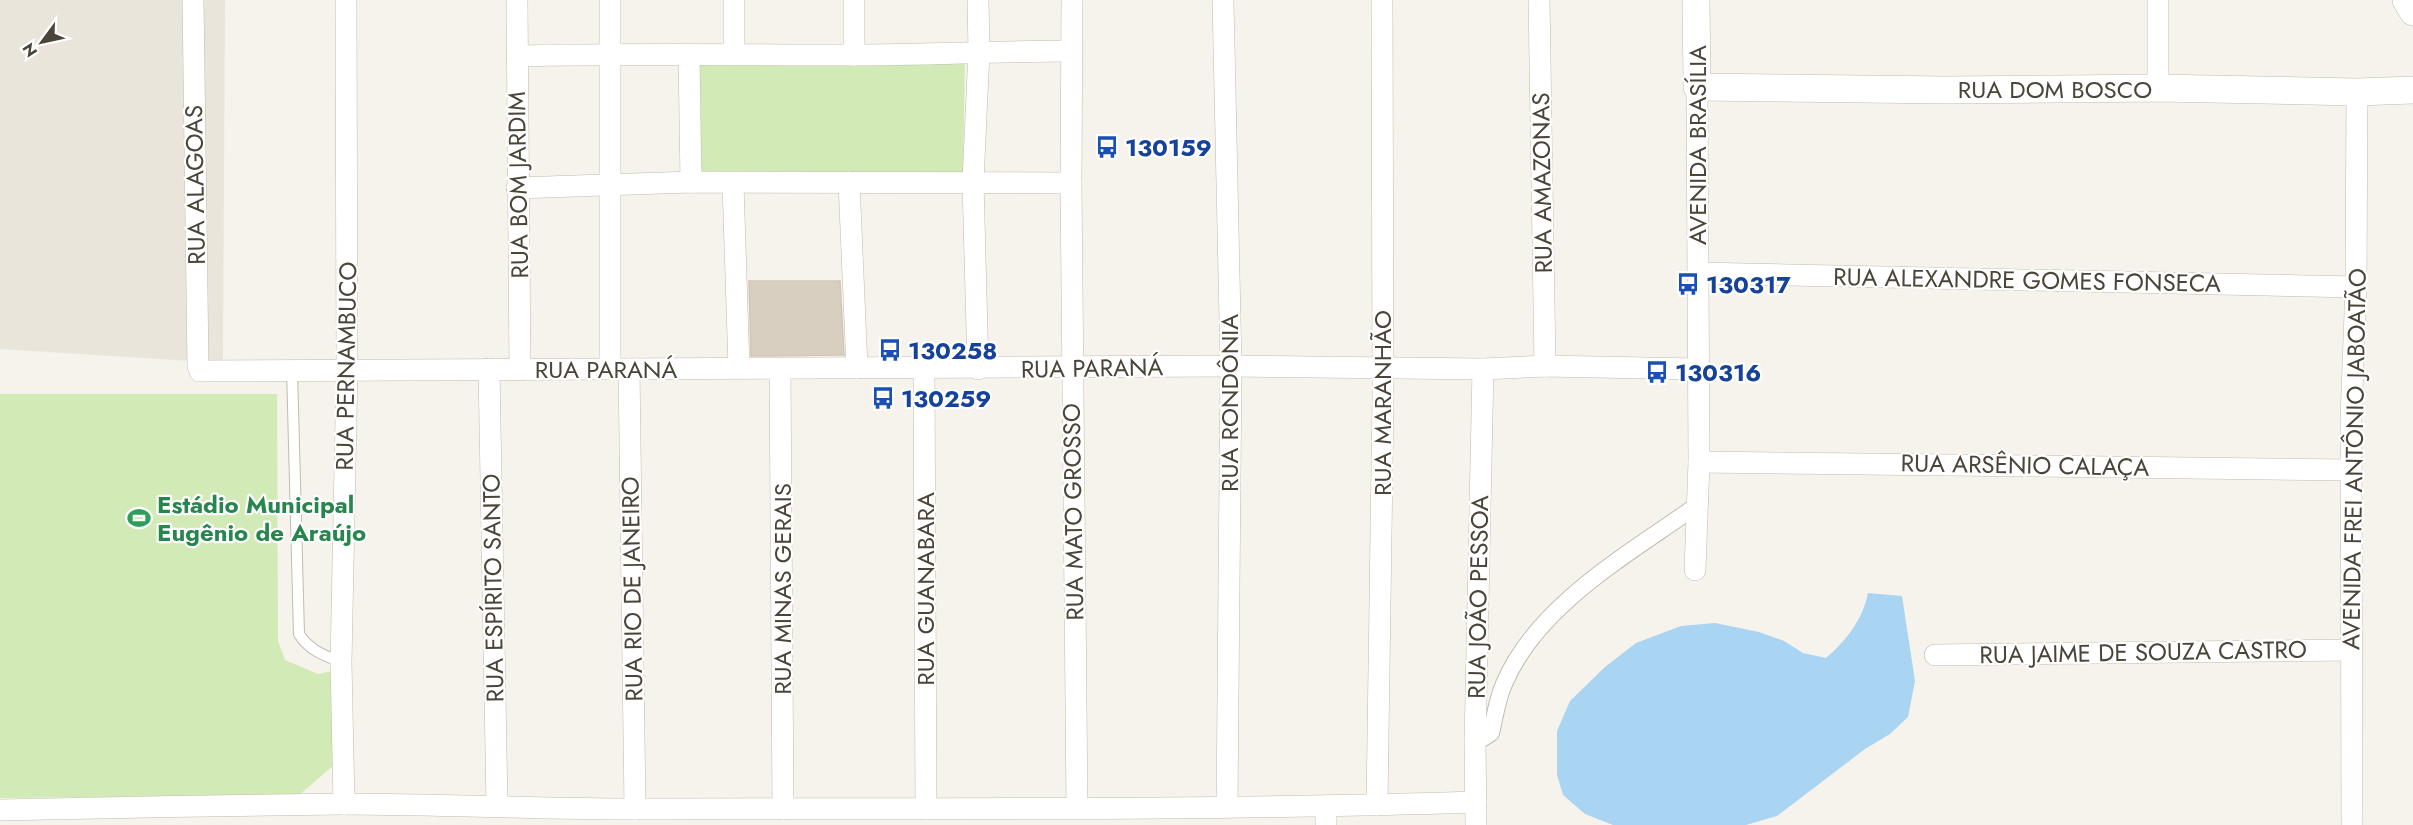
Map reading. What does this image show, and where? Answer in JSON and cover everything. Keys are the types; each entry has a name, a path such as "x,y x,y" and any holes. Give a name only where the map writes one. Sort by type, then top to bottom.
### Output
{"street":[{"name":"RUA ALAGOAS","path":"193,0 199,370"},
{"name":"RUA PERNAMBUCO","path":"344,804 340,662 347,369 346,0"},
{"name":"RUA BOM JARDIM","path":"517,0 520,370"},
{"name":"RUA RIO DE JANEIRO","path":"610,0 609,186 620,369 635,809"},
{"path":"734,0 734,54"},
{"path":"854,0 854,55"},
{"path":"978,0 979,51 973,182 978,369"},
{"name":"RUA MATO GROSSO","path":"1072,0 1072,368 1077,807"},
{"name":"RUA RONDÔNIA","path":"1223,0 1231,366 1227,806"},
{"name":"RUA MARANHÃO","path":"1377,806 1383,369 1382,0"},
{"name":"RUA AMAZONAS","path":"1539,0 1545,366"},
{"name":"AVENIDA BRASÍLIA","path":"1695,570 1699,462 1696,0"},
{"path":"2158,0 2158,88"},
{"path":"2406,0 2413,12"},
{"path":"517,56 854,55 1071,51"},
{"path":"689,55 691,182"},
{"name":"RUA DOM BOSCO","path":"1697,87 1946,90 2158,88 2357,92 2413,90"},
{"name":"AVENIDA FREI ANTÔNIO JABOATÃO","path":"2352,825 2351,470 2356,287 2357,92"},
{"path":"517,188 691,182 733,184 1071,183"},
{"path":"849,182 856,368"},
{"path":"733,184 739,368"},
{"name":"RUA ALEXANDRE GOMES FONSECA","path":"1698,273 2356,287"},
{"name":"RUA PARANÁ","path":"199,370 978,369 1231,366 1383,369 1483,369 1545,366 1698,369"},
{"name":"RUA ESPÍRITO SANTO","path":"489,369 497,806"},
{"name":"RUA MINAS GERAIS","path":"780,369 783,809"},
{"name":"RUA GUANABARA","path":"924,369 926,808"},
{"name":"RUA JOÃO PESSOA","path":"1476,825 1475,743 1483,369"},
{"name":"RUA ARSÊNIO CALAÇA","path":"1699,462 2351,470"},
{"path":"1475,743 1491,733 1503,686 1515,661 1557,609 1696,507"},
{"name":"RUA JAIME DE SOUZA CASTRO","path":"1935,655 2351,650"},
{"path":"0,810 134,816 344,804 635,809 1077,807 1180,817 1227,806 1326,815 1377,806 1476,802"}],"lane":[{"path":"292,369 299,634 304,644 314,651 340,662"}],"shaded area":[{"path":"0,0 225,0 223,363 0,349"}],"green space":[{"path":"692,53 965,53 963,175 698,176"},
{"name":"Estádio Municipal Eugênio de Araújo","path":"0,394 277,394 278,641 285,660 318,674 333,671 333,766 299,795 0,798"}],"water":[{"path":"1868,593 1902,596 1915,681 1908,717 1890,734 1865,749 1777,816 1746,825 1613,825 1585,814 1563,795 1557,775 1557,731 1570,701 1605,667 1636,643 1681,626 1715,623 1759,632 1784,641 1803,653 1826,658 1853,629 1866,603"}],"building":[{"path":"749,281 840,281 844,355 751,356"}],"place":[{"name":"130159","path":"1107,147"},
{"name":"130317","path":"1688,284"},
{"name":"130258","path":"890,350"},
{"name":"130316","path":"1657,372"},
{"name":"130259","path":"883,398"},
{"name":"Estádio Municipal Eugênio de Araújo","path":"139,518"}]}
